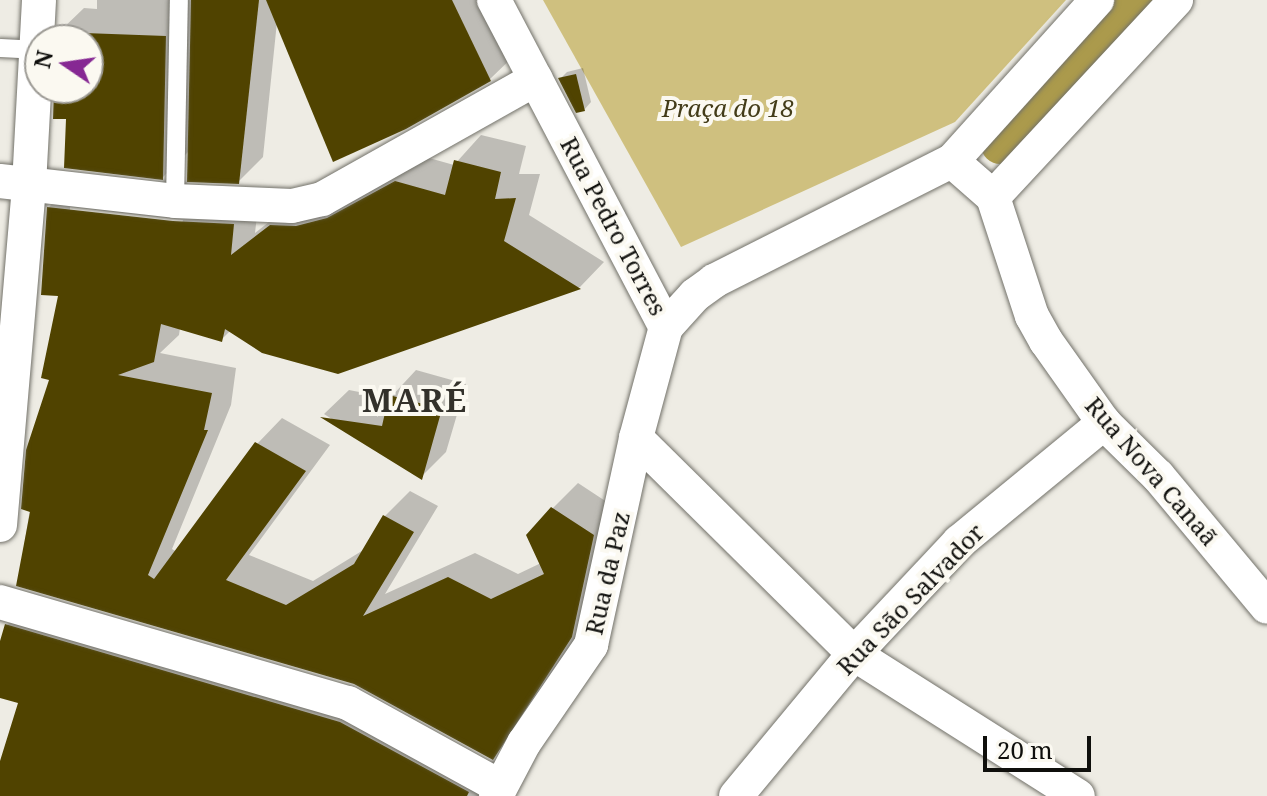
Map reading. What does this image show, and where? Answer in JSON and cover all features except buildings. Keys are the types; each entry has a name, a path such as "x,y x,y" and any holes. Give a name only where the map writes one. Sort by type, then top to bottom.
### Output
{"street":[{"path":"37,24 39,0"},
{"name":"Rua Pedro Torres","path":"494,0 666,327 695,295 714,281 952,161"},
{"path":"1097,0 952,161 993,197 1176,0"},
{"path":"14,183 175,201 292,206 322,199 536,79"},
{"path":"0,525 14,183 26,104"},
{"name":"Rua Nova Canaã","path":"993,197 1032,316 1046,341 1104,423 1158,476 1264,599"},
{"name":"Rua da Paz","path":"498,791 524,743 591,645 636,438 666,327"},
{"name":"Rua São Salvador","path":"736,796 854,654 959,542 1104,423"},
{"path":"636,438 854,654 1078,796"},
{"path":"0,602 348,703 498,791"}],"lane":[{"path":"175,201 179,0"},
{"path":"0,48 24,49"}],"green space":[{"name":"Praça do 18","path":"543,0 1066,0 955,122 681,247"}],"waterway":[{"path":"1000,145 1136,0"}],"district":[{"name":"MARÉ","path":"415,400"}]}
